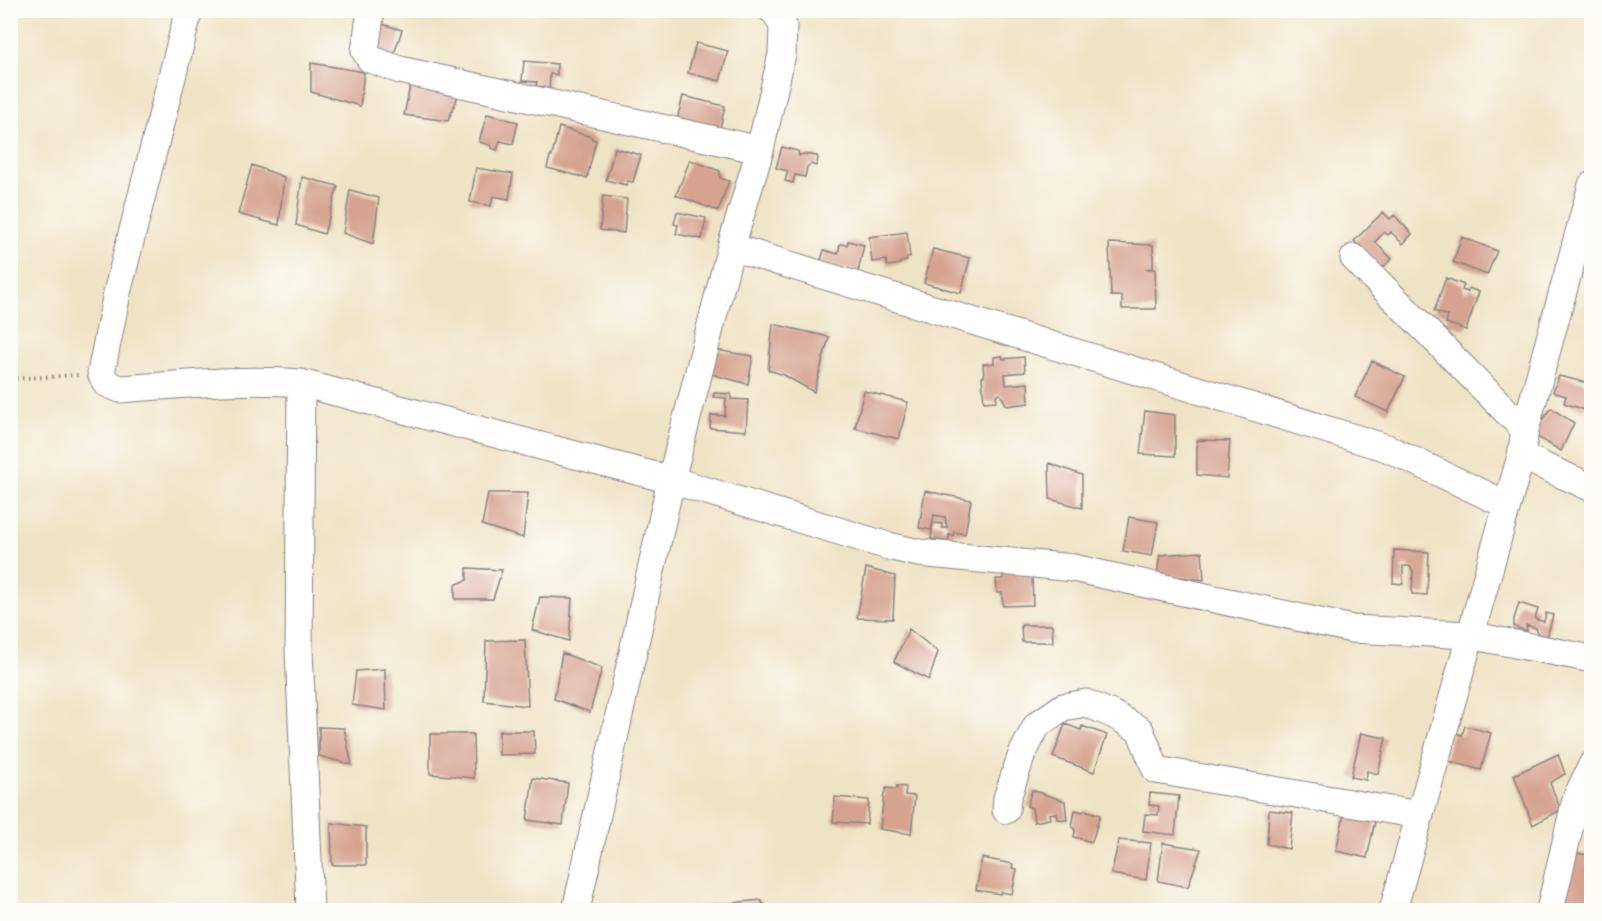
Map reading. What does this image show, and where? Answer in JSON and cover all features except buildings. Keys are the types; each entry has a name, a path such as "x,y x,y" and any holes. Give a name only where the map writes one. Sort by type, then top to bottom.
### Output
{"street":[{"path":"189,10 117,293 101,373 106,383 120,389 248,381 301,383 671,480 919,554 1073,568 1352,629 1469,635 1592,659"},
{"path":"370,10 365,51 370,59 380,63 400,70 760,150"},
{"path":"576,910 671,480 731,247 760,150 782,54 783,26 772,10"},
{"path":"1393,910 1507,505 1592,185"},
{"path":"731,247 1387,448 1507,505"},
{"path":"1354,258 1523,443 1592,488"},
{"path":"301,383 299,650 310,910"},
{"path":"1006,810 1007,798 1022,754 1037,725 1063,707 1086,703 1140,730 1156,770 1419,814"},
{"path":"1550,910 1584,801 1592,765"}],"path":[{"path":"10,380 101,373"}]}
